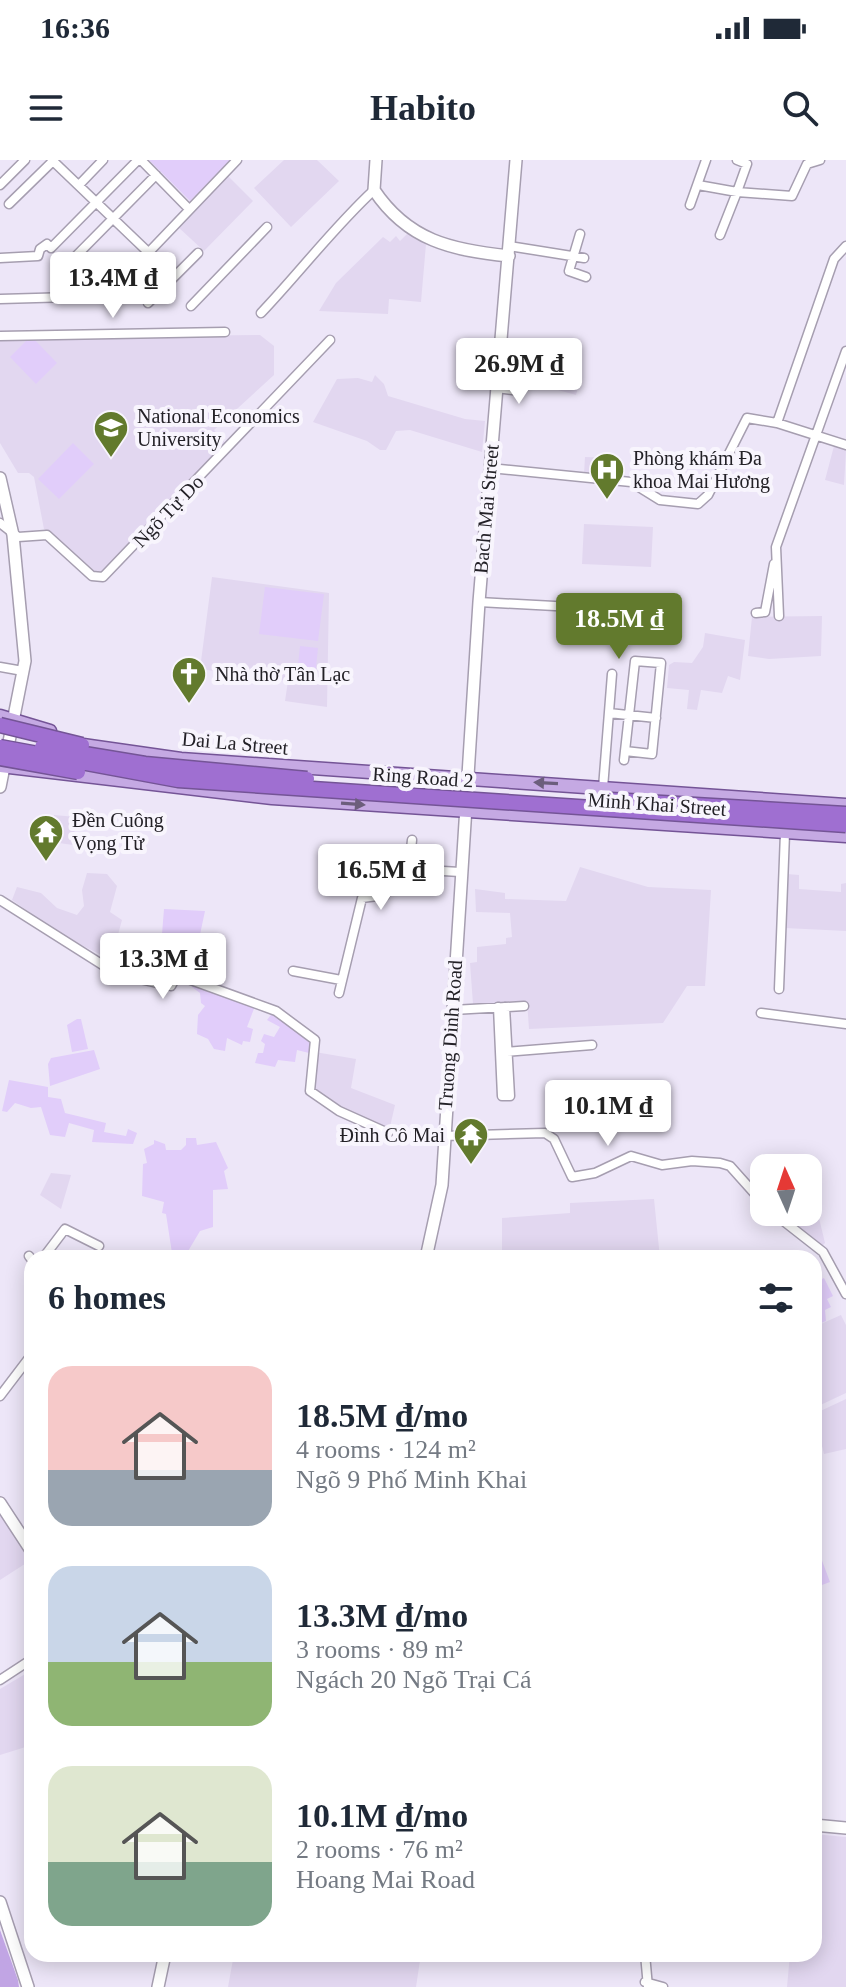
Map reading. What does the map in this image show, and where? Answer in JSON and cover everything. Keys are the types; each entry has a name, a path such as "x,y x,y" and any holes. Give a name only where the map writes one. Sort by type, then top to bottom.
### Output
{"highway":[{"name":"Ring Road 2","path":"5,729 179,773 846,814"},
{"name":"Ring Road 2","path":"2,757 846,825"}],"main road":[{"path":"376,160 374,190 427,240 450,248 509,251"},
{"name":"Bach Mai Street","path":"466,811 479,602 516,160"},
{"path":"0,478 13,535 25,661 5,729 0,787"},
{"name":"Dai La Street","path":"0,716 5,729 181,759 469,779"},
{"path":"2,757 108,779 382,806 466,811"},
{"path":"382,806 383,774"},
{"name":"Minh Khai Street","path":"469,779 846,805"},
{"name":"Minh Khai Street","path":"466,811 846,836"},
{"name":"Truong Dinh Road","path":"428,1250 442,1185 466,811"},
{"path":"0,1503 24,1540"},
{"path":"822,1826 846,1828"},
{"path":"0,1902 28,1987"},
{"path":"158,1987 163,1962"}],"street":[{"path":"0,185 25,160"},
{"path":"9,204 52,160 149,253"},
{"path":"79,185 103,160"},
{"path":"0,258 41,255 40,249 47,244 51,248 139,160 189,209"},
{"path":"0,299 107,296 237,160"},
{"path":"690,205 706,160"},
{"path":"720,235 747,164 737,160"},
{"path":"698,185 737,192 792,196 807,164 820,160"},
{"path":"73,259 156,175"},
{"path":"261,313 307,265 323,241 374,190"},
{"path":"191,306 267,227"},
{"path":"580,234 579,256 569,271 586,277"},
{"path":"777,423 834,259 846,246"},
{"path":"509,251 579,256"},
{"path":"148,303 198,253"},
{"path":"0,336 225,332"},
{"name":"Ngõ Tự Do","path":"13,535 26,538 47,535 92,576 103,577 330,340"},
{"path":"756,613 765,612 783,523 846,351"},
{"path":"496,388 521,391 524,387"},
{"path":"490,468 617,480 636,485 660,500 698,504 708,495 747,418 777,423 846,445"},
{"path":"0,523 13,535"},
{"path":"774,563 779,616"},
{"path":"479,602 611,609"},
{"path":"635,661 661,663 652,754 625,756 628,715 635,661"},
{"path":"0,667 23,671"},
{"path":"603,788 612,674"},
{"path":"609,713 656,718"},
{"path":"779,989 785,833"},
{"path":"409,869 412,840"},
{"path":"339,993 362,898 385,895 392,868 460,872"},
{"path":"0,900 117,974 171,986 177,975 276,1011 315,1040 310,1091 339,1111 388,1133"},
{"path":"293,971 341,980"},
{"path":"453,1010 524,1006"},
{"path":"501,1007 504,1052 592,1045"},
{"path":"761,1013 846,1024"},
{"path":"443,1136 545,1133 554,1139 572,1177 595,1173 631,1156 662,1165 692,1161 720,1163 730,1166 750,1188"},
{"path":"790,1226 820,1250"},
{"path":"49,1250 65,1229 99,1246"},
{"path":"822,1251 846,1294"},
{"path":"0,1396 24,1364"},
{"path":"0,1680 24,1664"},
{"path":"646,1962 647,1985 663,1987"}],"shaded area":[{"path":"149,160 230,160 190,201"},
{"path":"284,160 317,160 339,181 291,227 254,188"},
{"path":"228,176 253,201 204,251 177,226"},
{"path":"411,230 426,244 421,302 389,299 388,314 319,311 336,283 383,237 390,242 396,236 400,241"},
{"name":"National Economics University","path":"260,335 274,346 274,375 214,430 227,445 103,571 94,571 44,529 34,477 29,473 18,473 0,443 0,338"},
{"path":"31,336 57,363 36,384 10,357"},
{"path":"533,368 580,381 576,395 529,382"},
{"path":"375,375 384,384 388,396 465,419 485,421 482,452 410,430 396,431 386,450 380,450 367,441 313,422 337,379 358,378 372,382"},
{"path":"73,443 94,464 59,499 38,479"},
{"path":"834,446 846,450 844,485 825,480"},
{"path":"585,457 613,458 612,476 584,474"},
{"path":"584,524 653,527 651,567 582,564"},
{"path":"212,577 329,593 327,707 285,701 288,681 200,669"},
{"path":"265,587 324,594 318,641 259,634"},
{"path":"822,616 821,656 769,659 748,656 752,617"},
{"path":"705,633 745,640 740,680 728,676 722,693 701,690 697,710 687,709 689,690 667,688 669,665 674,662 692,663 703,647"},
{"path":"300,646 318,648 315,677 297,675"},
{"path":"54,815 76,817 73,845 52,842"},
{"path":"580,867 648,887 711,890 705,986 687,986 663,1023 529,1029 527,1001 473,1004 470,963 477,962 477,947 506,944 506,938 512,937 510,913 476,912 475,889 505,893 505,899 566,901"},
{"path":"87,873 107,874 117,886 110,912 122,920 111,960 62,935 12,900 17,887 41,893 57,908 77,915 84,906 82,890"},
{"path":"787,874 799,875 799,889 841,892 841,884 846,883 846,931 785,928"},
{"path":"164,909 205,911 198,944 162,934"},
{"path":"194,982 255,1006 247,1027 253,1029 250,1042 243,1041 242,1045 227,1038 225,1051 214,1049 208,1039 197,1034 198,1015 205,1006 201,1003 200,993 192,987"},
{"path":"273,1012 310,1037 309,1053 297,1050 295,1062 278,1060 275,1067 255,1063 258,1053 263,1053 265,1044 261,1041 264,1034 274,1037 280,1027 267,1020"},
{"path":"81,1019 88,1049 72,1052 67,1025"},
{"path":"94,1050 100,1069 50,1086 48,1064 51,1058"},
{"path":"315,1052 356,1059 351,1088 395,1105 389,1131 339,1109 312,1091"},
{"path":"9,1080 48,1087 48,1097 61,1099 65,1113 106,1123 104,1132 126,1136 128,1129 137,1133 133,1144 92,1142 94,1130 69,1123 65,1137 50,1135 41,1107 31,1108 15,1103 7,1112 2,1111"},
{"path":"186,1138 196,1138 197,1145 216,1142 228,1168 224,1171 228,1189 213,1190 213,1227 200,1231 189,1250 172,1250 166,1214 162,1213 164,1202 142,1196 143,1164 147,1163 144,1149 154,1144 154,1140 165,1144 166,1150 181,1150 186,1145"},
{"path":"51,1173 71,1175 61,1209 40,1195"},
{"path":"654,1199 659,1250 502,1250 502,1218 570,1213 570,1203"},
{"path":"796,1226 821,1226 825,1243 820,1248"},
{"path":"822,1279 833,1296 827,1299 831,1307 825,1310 826,1321 822,1323"},
{"path":"841,1315 846,1325 846,1393 822,1404 822,1323"},
{"path":"846,1399 846,1449 824,1454 822,1410"},
{"path":"0,1512 24,1549 24,1565 0,1580"},
{"path":"822,1560 830,1582 822,1585"},
{"path":"24,1675 24,1748 0,1755 0,1689"},
{"path":"822,1835 846,1837 846,1987 787,1987 789,1962 822,1962"},
{"path":"0,1930 18,1980 19,1987 0,1987"},
{"path":"233,1962 420,1962 416,1987 228,1987"}],"place":[{"name":"National Economics University","path":"111,459"},
{"name":"Phòng khám Đa khoa Mai Hương","path":"607,501"},
{"name":"Nhà thờ Tân Lạc","path":"189,705"},
{"name":"Đền Cuông Vọng Tử","path":"46,863"},
{"name":"Đình Cô Mai","path":"471,1166"}]}
